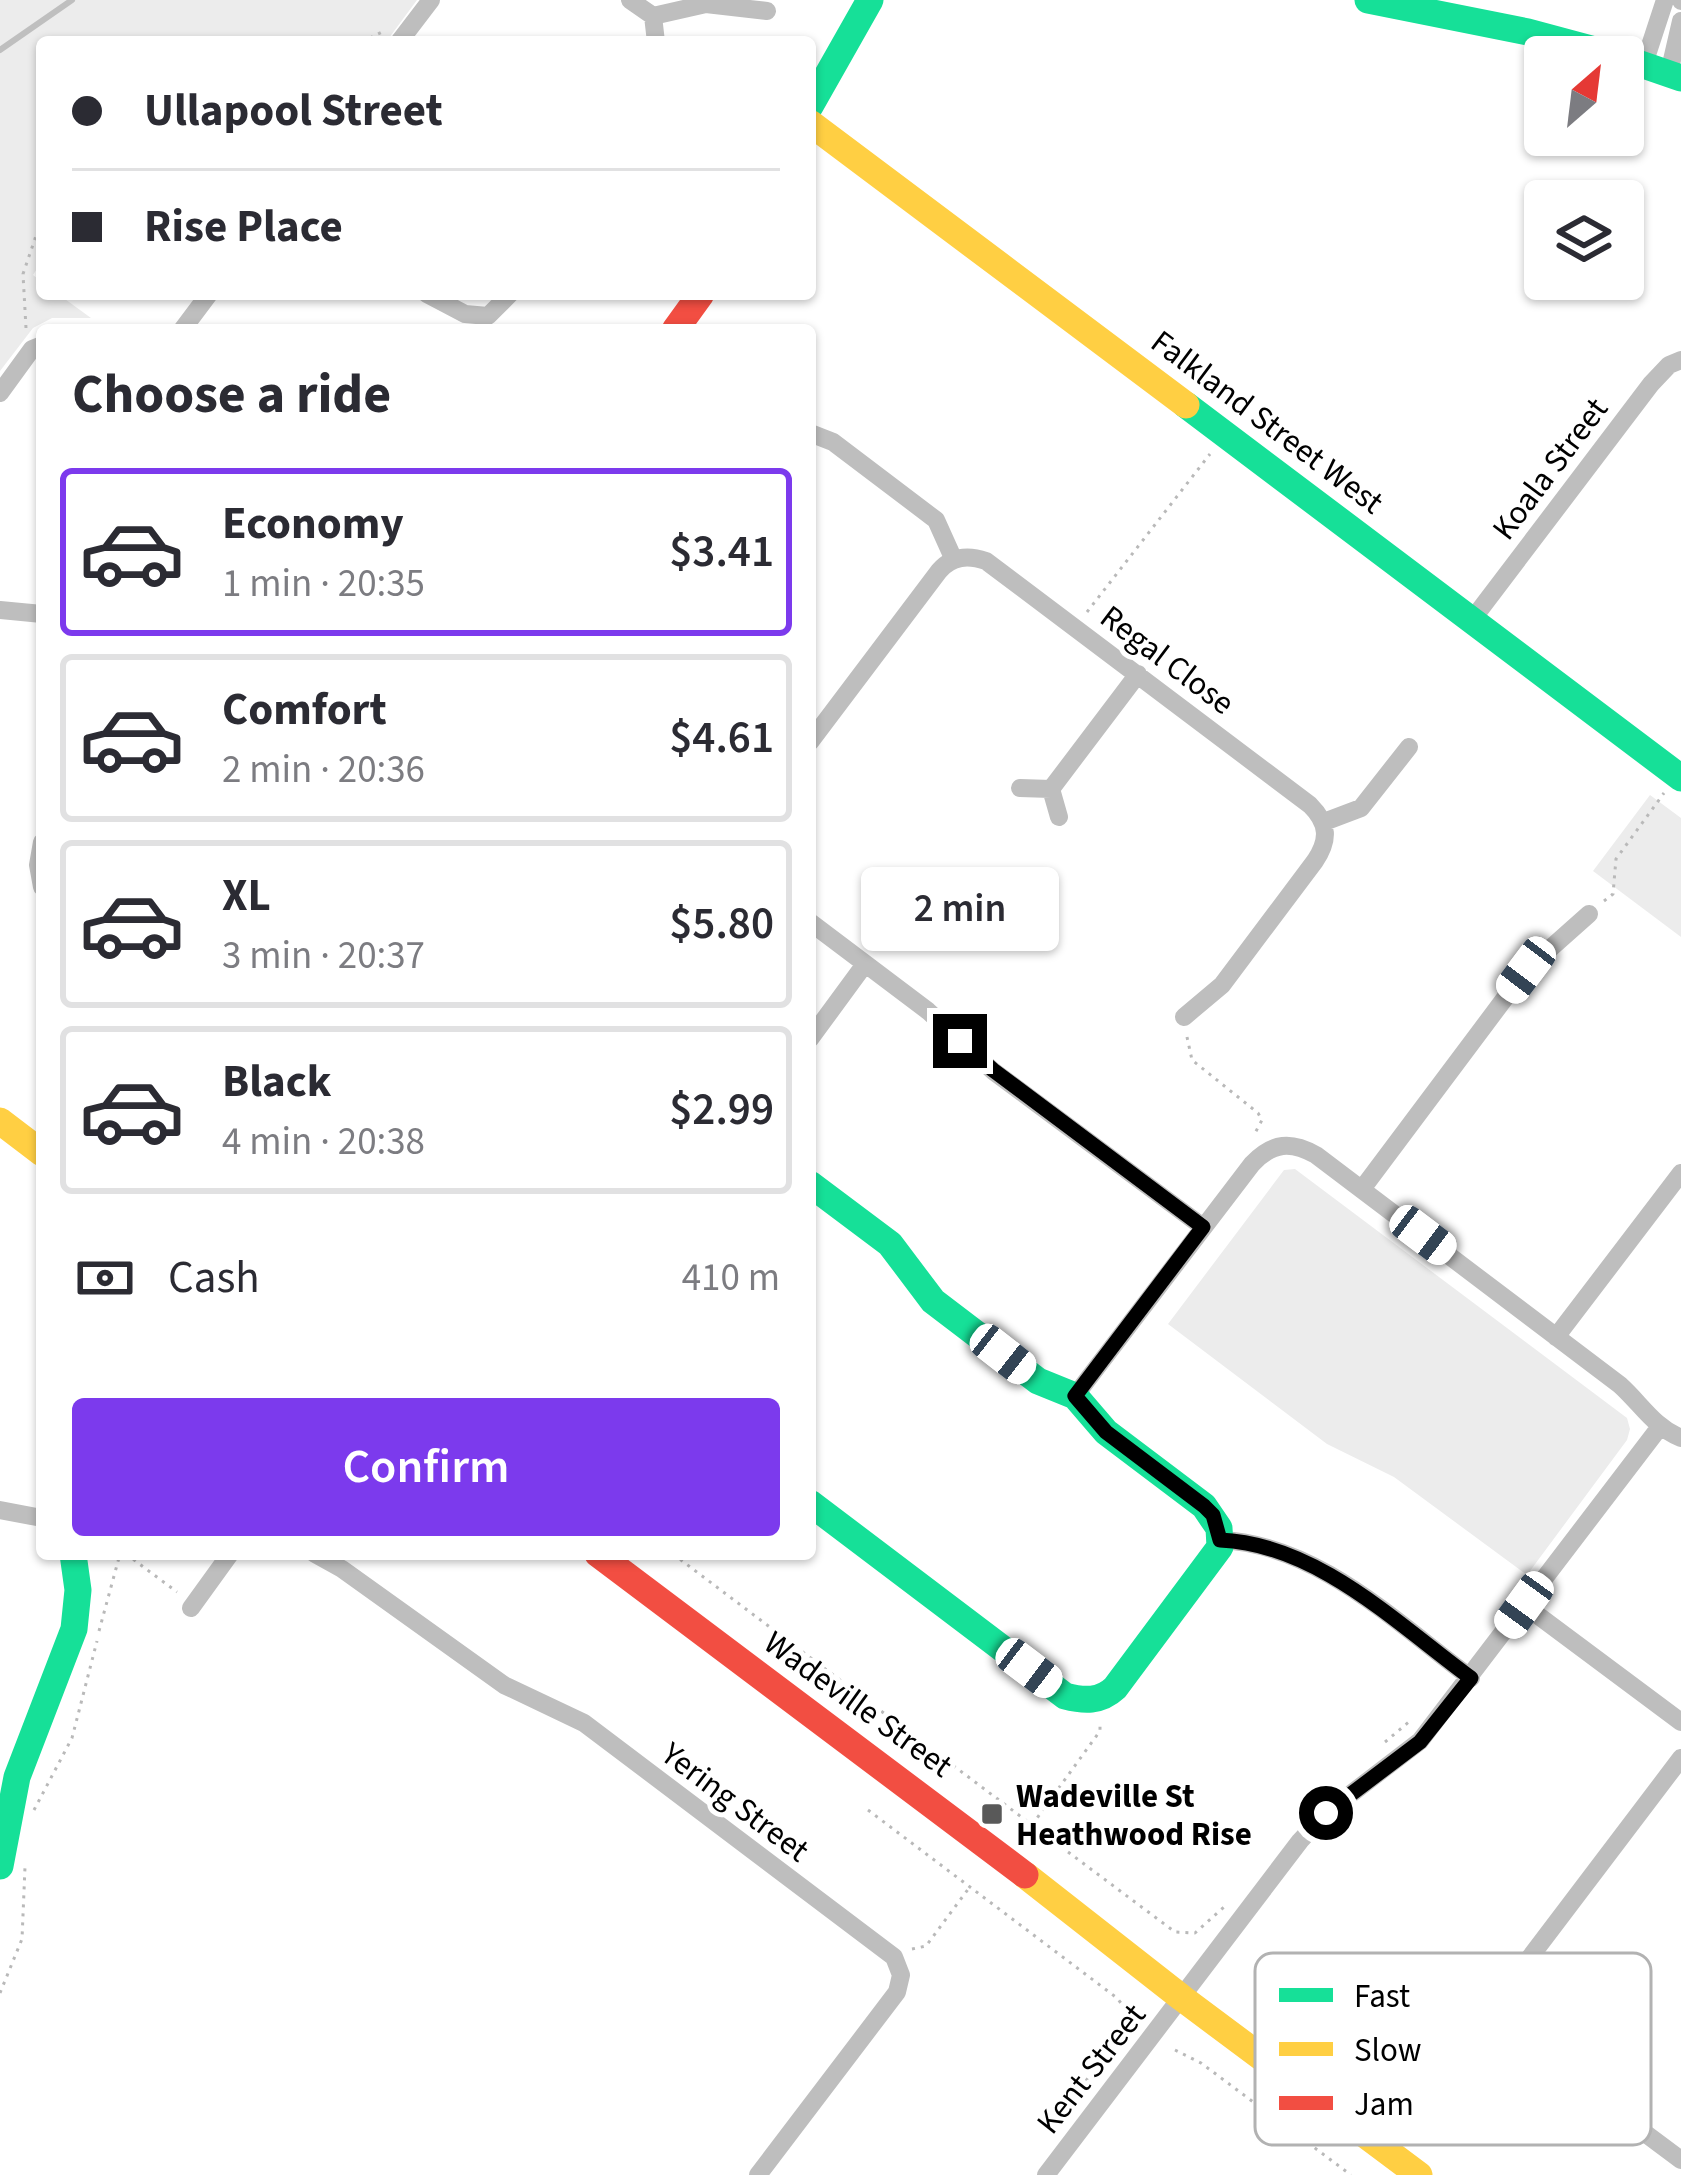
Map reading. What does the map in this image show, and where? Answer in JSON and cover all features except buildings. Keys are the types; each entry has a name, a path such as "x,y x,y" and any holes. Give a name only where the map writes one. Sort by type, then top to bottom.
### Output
{"street":[{"path":"404,36 431,0"},
{"path":"630,0 653,16 706,4 767,10"},
{"path":"816,95 870,0"},
{"path":"1368,0 1528,32 1648,66"},
{"path":"1648,66 1665,0"},
{"path":"653,16 655,36"},
{"path":"1648,66 1681,21"},
{"name":"Falkland Street West","path":"816,127 1679,777"},
{"path":"438,300 491,323"},
{"path":"0,393 36,347"},
{"name":"Koala Street","path":"1472,620 1651,384 1669,364 1681,360"},
{"path":"816,435 832,442 936,520 953,560 939,571 816,734"},
{"name":"Regal Close","path":"953,560 975,557 986,561 1310,805 1324,822"},
{"path":"0,610 36,613"},
{"path":"1051,789 1138,674"},
{"path":"1184,1017 1222,985 1315,861 1325,842 1324,822 1361,808 1408,747"},
{"path":"1020,788 1051,789"},
{"path":"1051,789 1059,817"},
{"path":"1362,1189 1526,970 1589,914"},
{"path":"816,927 928,1011 993,1070 1203,1227"},
{"path":"816,1031 865,964"},
{"path":"0,1120 36,1148"},
{"path":"1075,1396 1252,1164 1265,1150 1298,1145 1316,1154 1640,1402 1659,1429 1681,1438"},
{"path":"1556,1337 1681,1172"},
{"path":"816,1188 890,1244 933,1301 1038,1382 1075,1396 1106,1432 1213,1515 1220,1540 1212,1560 1115,1688 1100,1699 1078,1700 1065,1696 816,1508"},
{"name":"Kent Street","path":"1046,2175 1300,1841 1326,1813 1420,1742 1659,1429"},
{"path":"0,1510 36,1517"},
{"path":"1220,1540 1241,1540 1326,1570 1471,1678"},
{"path":"13,1860 8,1809 74,1629 78,1590 74,1560"},
{"path":"190,1607 226,1560"},
{"name":"Yering Street","path":"327,1560 504,1685 584,1724 898,1963"},
{"name":"Wadeville Street","path":"606,1560 961,1824 1255,2053"},
{"path":"1524,1605 1681,1722"},
{"path":"1533,1953 1681,1759"},
{"path":"758,2175 897,1992 898,1963"},
{"path":"1651,2138 1681,2160"},
{"name":"Wadeville Street","path":"1379,2145 1419,2175"}],"path":[{"path":"26,328 23,274 36,236"},
{"path":"1076,627 1226,433"},
{"path":"1589,914 1613,894 1616,859 1679,777"},
{"path":"1184,1017 1192,1060 1262,1120 1252,1138"},
{"path":"33,1815 38,1796 72,1738 121,1560"},
{"path":"131,1560 176,1592 205,1588"},
{"path":"681,1560 1175,1932 1195,1933 1235,1895"},
{"path":"1032,1825 1100,1731 1100,1699"},
{"path":"1377,1748 1412,1720"},
{"path":"868,1810 1117,1998 1131,2017"},
{"path":"0,1993 22,1940 13,1860"},
{"path":"898,1963 909,1950 926,1946 970,1887"},
{"path":"1077,2100 1088,2075 1122,2028 1124,2011"},
{"path":"1175,2050 1201,2063 1255,2103"},
{"path":"1311,2145 1351,2175"}],"shaded area":[{"path":"0,0 417,0 390,36 36,36 36,300 66,300 91,318 52,318 36,324 0,371"},
{"path":"1650,795 1681,818 1681,937 1593,871"},
{"path":"1295,1169 1627,1418 1627,1440 1527,1575 1394,1477 1327,1444 1168,1324 1284,1170"}],"waterway":[{"path":"0,50 72,0"}],"traffic: fast":[{"path":"816,95 870,0"},
{"path":"1368,0 1543,36"},
{"path":"1644,65 1681,78"},
{"path":"1186,405 1681,778"},
{"path":"816,1188 890,1244 933,1301 1038,1381 1075,1396 1106,1432 1204,1506 1219,1528 1220,1547 1115,1688 1098,1698 1079,1699 1065,1696 816,1508"},
{"path":"0,1866 17,1777 74,1629 78,1590 74,1560"}],"traffic: slow":[{"path":"816,128 1186,405"},
{"path":"0,1121 36,1148"},
{"path":"1025,1875 1255,2053"},
{"path":"1379,2145 1419,2175"}],"traffic: jam":[{"path":"679,324 697,300"},
{"path":"606,1560 1025,1875"}],"place":[{"name":"Wadeville St Heathwood Rise","path":"992,1814"}],"route":[{"path":"960,1041 1203,1227 1075,1396 1092,1418 1204,1506 1213,1515 1220,1540 1241,1540 1326,1570 1471,1678 1420,1742 1326,1813"}]}
